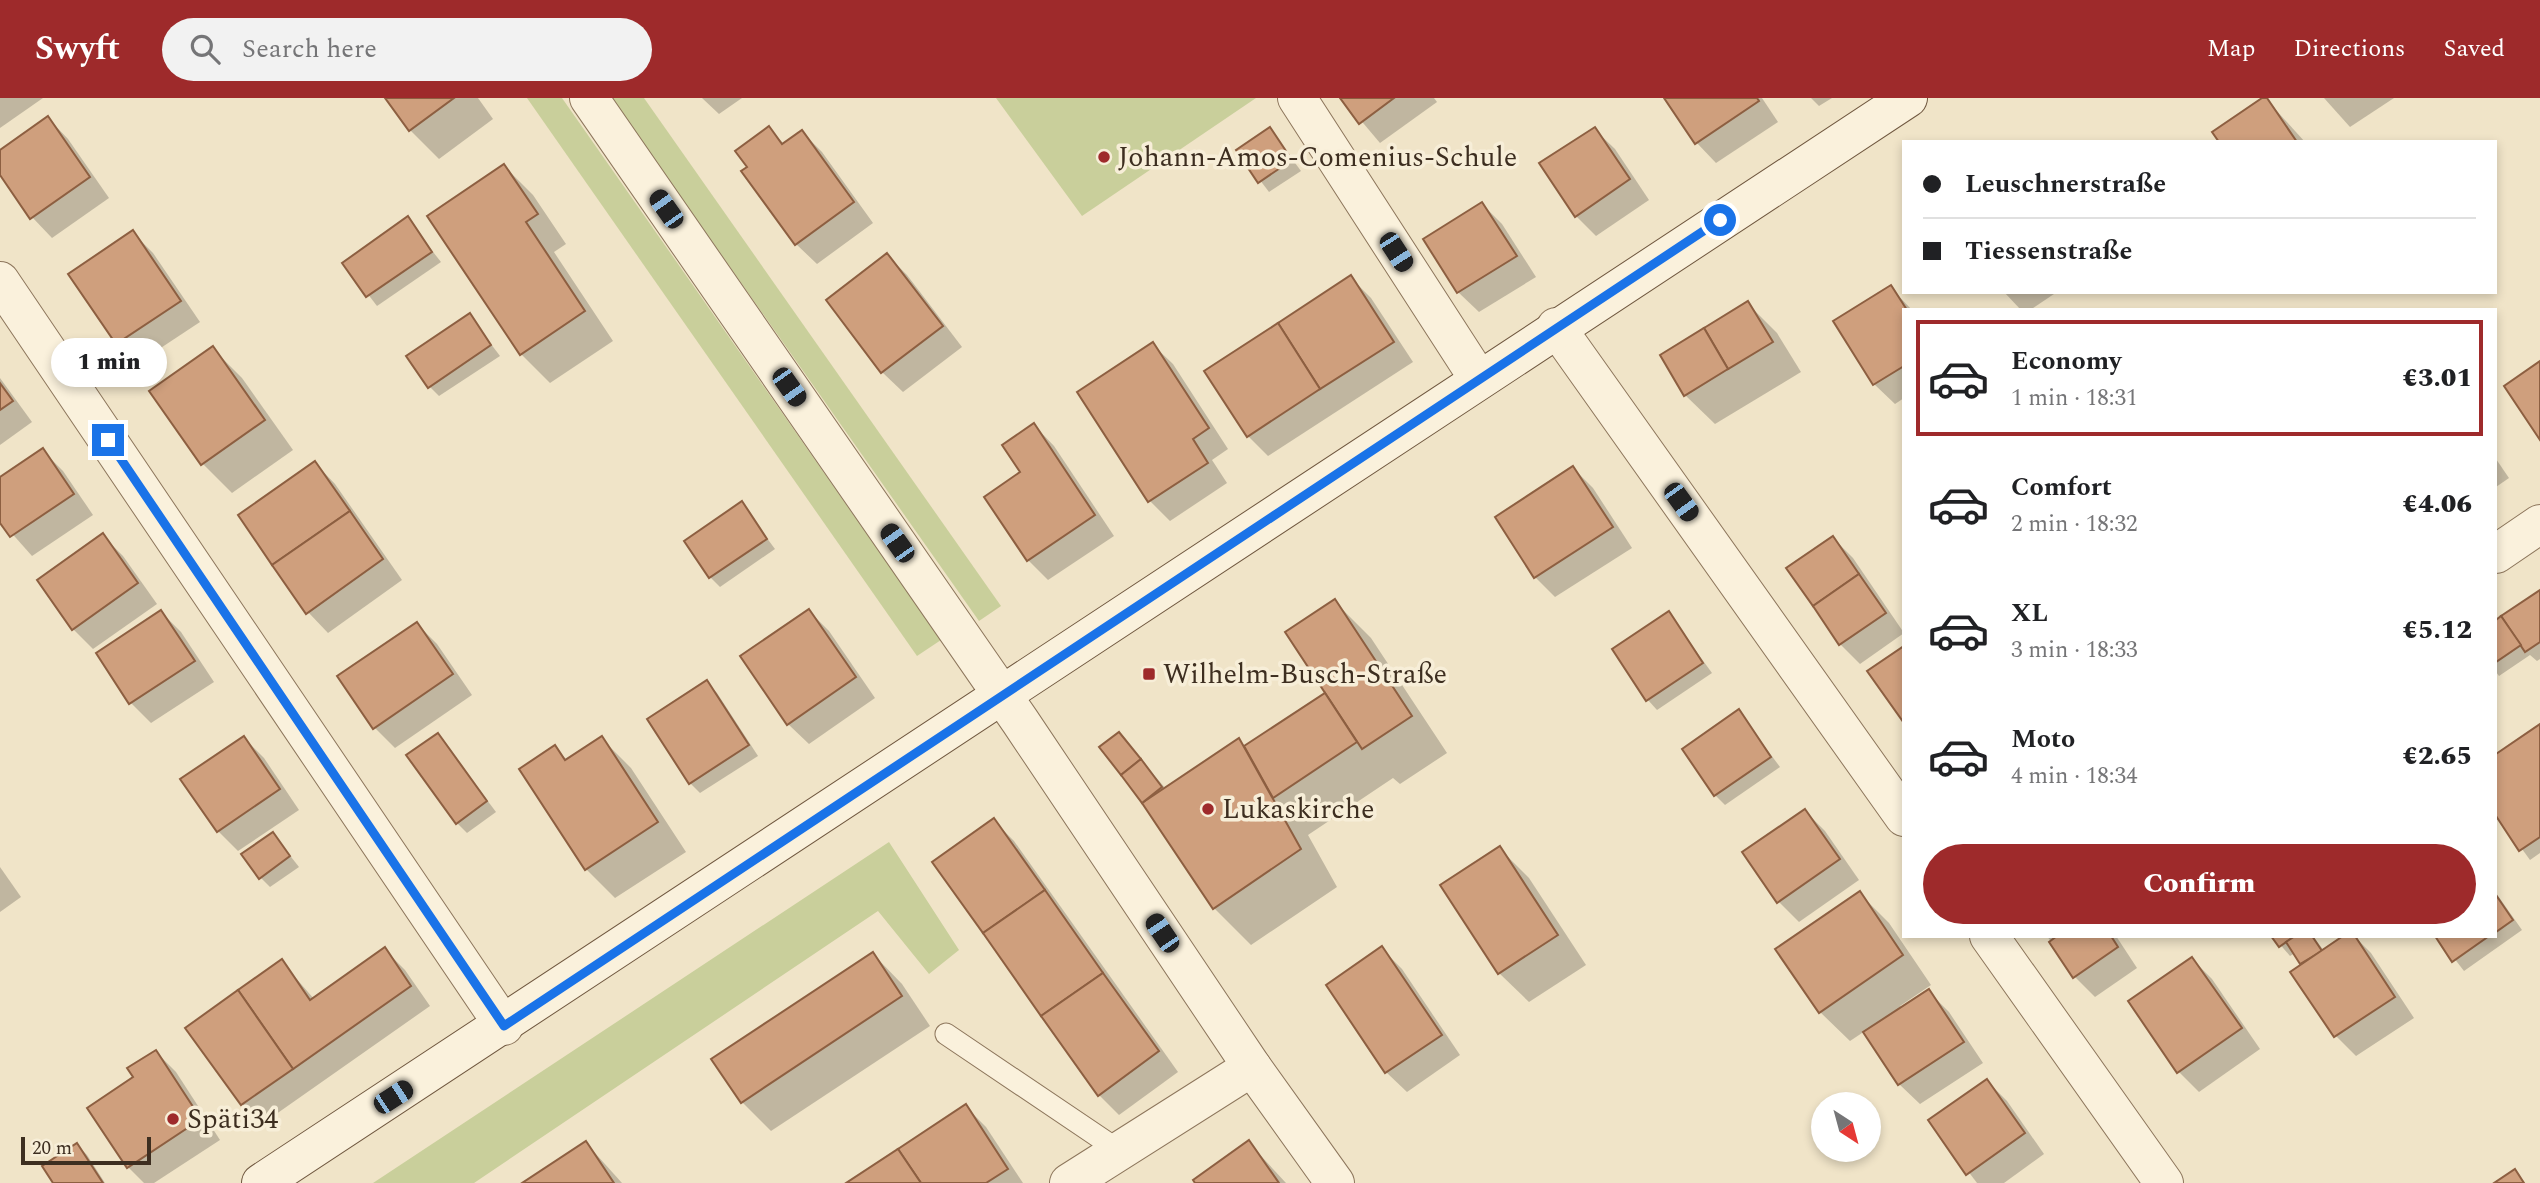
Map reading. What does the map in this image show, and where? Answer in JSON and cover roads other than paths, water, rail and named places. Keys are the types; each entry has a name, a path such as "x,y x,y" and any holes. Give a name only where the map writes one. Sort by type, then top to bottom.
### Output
{"street":[{"path":"589,98 1001,694 1252,1067 1335,1183"},
{"path":"1297,98 1478,378"},
{"path":"261,1183 504,1026 1478,378 1908,98"},
{"path":"0,281 504,1026"},
{"path":"1556,327 1902,814"},
{"path":"2497,553 2540,524"},
{"path":"1990,938 2164,1183"},
{"path":"1069,1183 1252,1067"}],"lane":[{"path":"946,1034 1121,1152"}],"place":[{"name":"Johann-Amos-Comenius-Schule","path":"1104,157"},
{"name":"Wilhelm-Busch-Straße","path":"1149,674"},
{"name":"Lukaskirche","path":"1208,809"},
{"name":"Späti34","path":"173,1119"}]}
